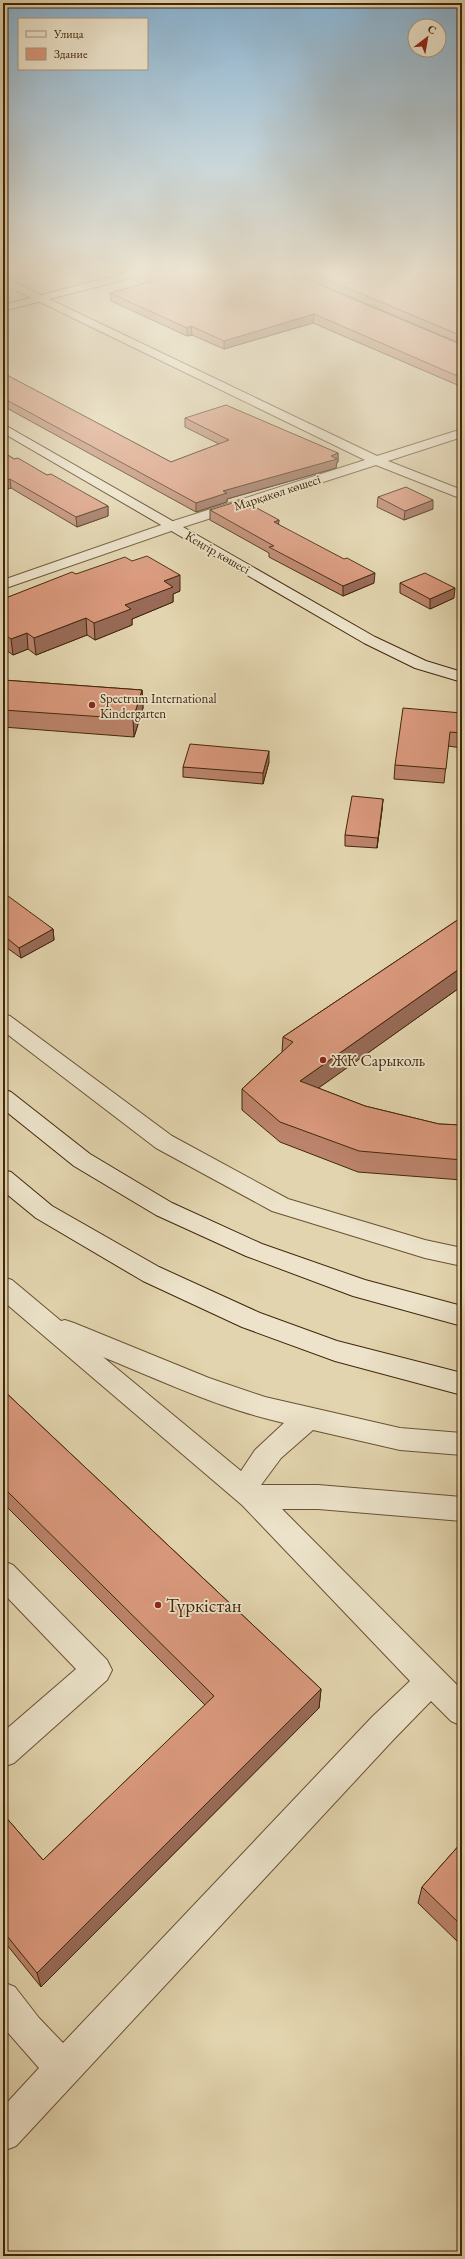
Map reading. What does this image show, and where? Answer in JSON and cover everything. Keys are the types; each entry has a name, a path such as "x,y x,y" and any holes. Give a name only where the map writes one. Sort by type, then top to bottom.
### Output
{"street":[{"path":"203,376 375,460 462,495"},
{"name":"Кеңгір көшесі","path":"3,428 357,633 408,660 435,670 462,677"},
{"name":"Марқакөл көшесі","path":"3,585 172,526 462,433"},
{"path":"3,1021 164,1142 280,1205 425,1250 462,1257"},
{"path":"3,1097 82,1160 164,1209 254,1250 362,1289 462,1316"},
{"path":"3,1178 44,1212 151,1274 251,1320 335,1351 462,1384"},
{"path":"3,1287 70,1333 201,1386 265,1408 400,1439 462,1444"},
{"path":"3,1287 248,1494 462,1711"},
{"path":"248,1494 255,1467 273,1446 310,1418"},
{"path":"248,1494 318,1497 462,1509"},
{"path":"3,1574 97,1670 3,1752"},
{"path":"3,2133 383,1728 431,1681"},
{"path":"3,1999 27,2030 63,2068"}],"building":[{"path":"3,376 9,376 171,462 229,440 185,418 226,405 338,453 331,456 337,459 223,491 227,493 196,503 3,398"},
{"path":"3,452 14,459 18,458 47,475 51,474 108,506 76,517 10,479 7,480 3,478"},
{"path":"406,487 433,500 405,511 378,497"},
{"path":"242,500 279,520 274,522 344,559 347,558 375,573 343,586 269,547 274,546 210,510"},
{"path":"147,556 180,575 164,581 173,587 125,605 131,609 94,623 86,618 34,638 27,633 11,639 3,633 3,599 72,572 76,574 125,557 132,561"},
{"path":"425,573 455,588 430,599 400,583"},
{"path":"3,680 142,690 133,719 3,710"},
{"path":"403,708 462,713 462,733 450,732 446,769 395,765"},
{"path":"190,744 269,751 263,773 183,767"},
{"path":"352,796 383,799 378,838 345,835"},
{"path":"8,896 53,929 19,948 3,935 3,899"},
{"name":"ЖК Сарыколь","path":"462,917 462,967 300,1081 365,1106 439,1124 462,1125 462,1160 359,1151 280,1122 242,1089 293,1042 283,1037"},
{"name":"Түркістан","path":"3,1390 321,1689 37,1973 3,1931 3,1814 43,1860 214,1696 3,1487"},
{"path":"462,1842 462,1926 422,1887"}],"place":[{"name":"Spectrum International Kindergarten","path":"92,705"},
{"name":"ЖК Сарыколь","path":"323,1060"},
{"name":"Түркістан","path":"158,1605"}]}
